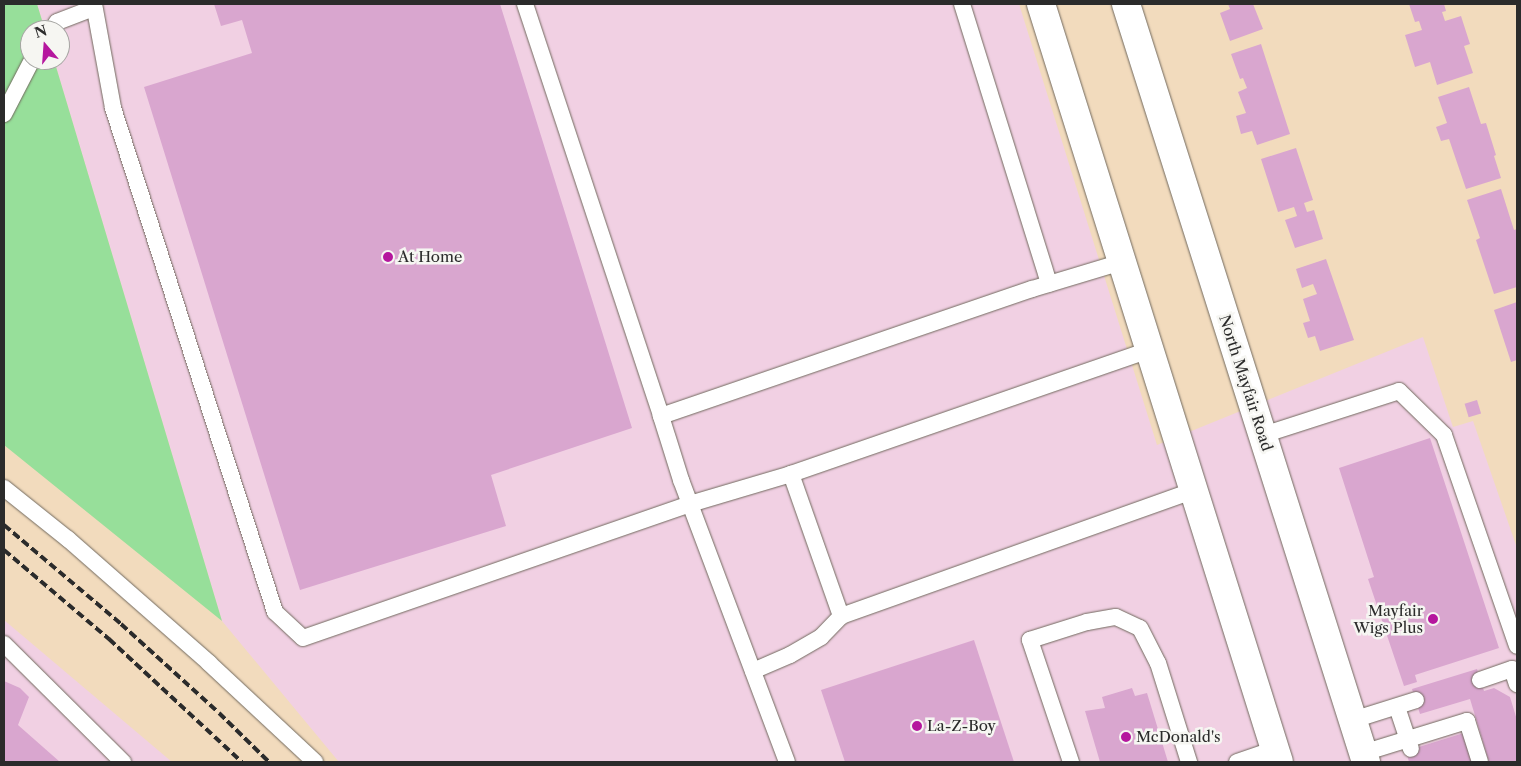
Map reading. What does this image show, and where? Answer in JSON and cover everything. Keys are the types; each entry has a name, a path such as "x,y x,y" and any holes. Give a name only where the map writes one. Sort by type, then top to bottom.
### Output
{"main road":[{"path":"1041,4 1279,758"},
{"name":"North Mayfair Road","path":"1126,4 1364,758"}],"lane":[{"path":"525,4 690,504 787,762"},
{"path":"962,4 1049,284"},
{"path":"62,20 93,6 113,108 274,612 303,638 690,504 791,474 1149,350"},
{"path":"4,114 27,70"},
{"path":"661,416 1049,284 1122,262"},
{"path":"1263,435 1399,391 1444,435 1517,646"},
{"path":"791,474 841,616"},
{"path":"4,488 90,559 209,663 315,762"},
{"path":"752,670 790,655 822,637 841,616 1194,491"},
{"path":"1071,762 1030,640 1088,622 1116,617 1140,628 1158,663 1189,762"},
{"path":"4,644 123,762"},
{"path":"1480,680 1512,669 1517,684"},
{"path":"1353,720 1416,700"},
{"path":"1397,706 1410,744"},
{"path":"1364,758 1433,737 1467,721 1480,762"},
{"path":"1237,762 1279,758"}],"shaded area":[{"path":"37,4 1019,4 1157,445 1423,337 1453,427 1473,421 1517,548 1517,762 339,762 222,621 57,70 70,70 70,20 42,20"},
{"path":"4,620 172,762 4,762"}],"green space":[{"path":"4,4 37,4 42,20 20,20 20,70 57,70 222,621 4,445"}],"building":[{"name":"At Home","path":"214,4 500,4 632,428 491,475 506,526 300,590 144,87 252,53 242,20 221,26"},
{"path":"1228,4 1253,4 1263,29 1230,41 1220,13 1230,9"},
{"path":"1409,4 1444,4 1446,11 1442,12 1445,21 1461,16 1470,44 1464,46 1473,73 1437,85 1430,62 1415,67 1405,35 1422,30 1419,21 1415,22"},
{"path":"1261,44 1290,134 1257,145 1252,131 1241,134 1236,116 1246,113 1238,92 1247,88 1243,78 1240,79 1231,54"},
{"path":"1469,87 1481,124 1486,123 1501,178 1466,189 1449,139 1441,141 1436,127 1447,123 1438,97"},
{"path":"1296,148 1313,200 1304,203 1307,212 1314,210 1323,239 1295,248 1285,220 1297,216 1294,207 1278,212 1261,159"},
{"path":"1501,189 1514,230 1517,229 1517,287 1494,294 1476,240 1480,238 1467,200"},
{"path":"1326,259 1354,340 1320,351 1315,336 1308,338 1303,323 1310,321 1303,299 1317,294 1313,284 1302,288 1296,269"},
{"path":"1517,302 1517,360 1511,362 1494,310"},
{"path":"1477,400 1481,413 1469,417 1465,404"},
{"path":"1430,438 1499,648 1415,675 1417,682 1404,686 1368,579 1374,577 1339,468"},
{"name":"La-Z-Boy","path":"974,640 1014,762 845,762 821,690"},
{"path":"1477,669 1484,691 1494,688 1510,697 1517,720 1517,762 1489,762 1470,699 1420,714 1412,689"},
{"path":"4,681 20,688 29,697 18,725 60,762 4,762"},
{"name":"McDonald's","path":"1132,688 1135,696 1147,693 1168,762 1100,762 1085,711 1105,708 1102,697"},
{"path":"1467,732 1476,762 1409,762 1406,751"}],"railway":[{"path":"4,525 121,624 219,713 269,762"},
{"path":"4,550 109,639 242,762"}],"place":[{"name":"At Home","path":"388,257"},
{"name":"Mayfair Wigs Plus","path":"1433,619"},
{"name":"La-Z-Boy","path":"917,726"},
{"name":"McDonald's","path":"1126,737"}]}
